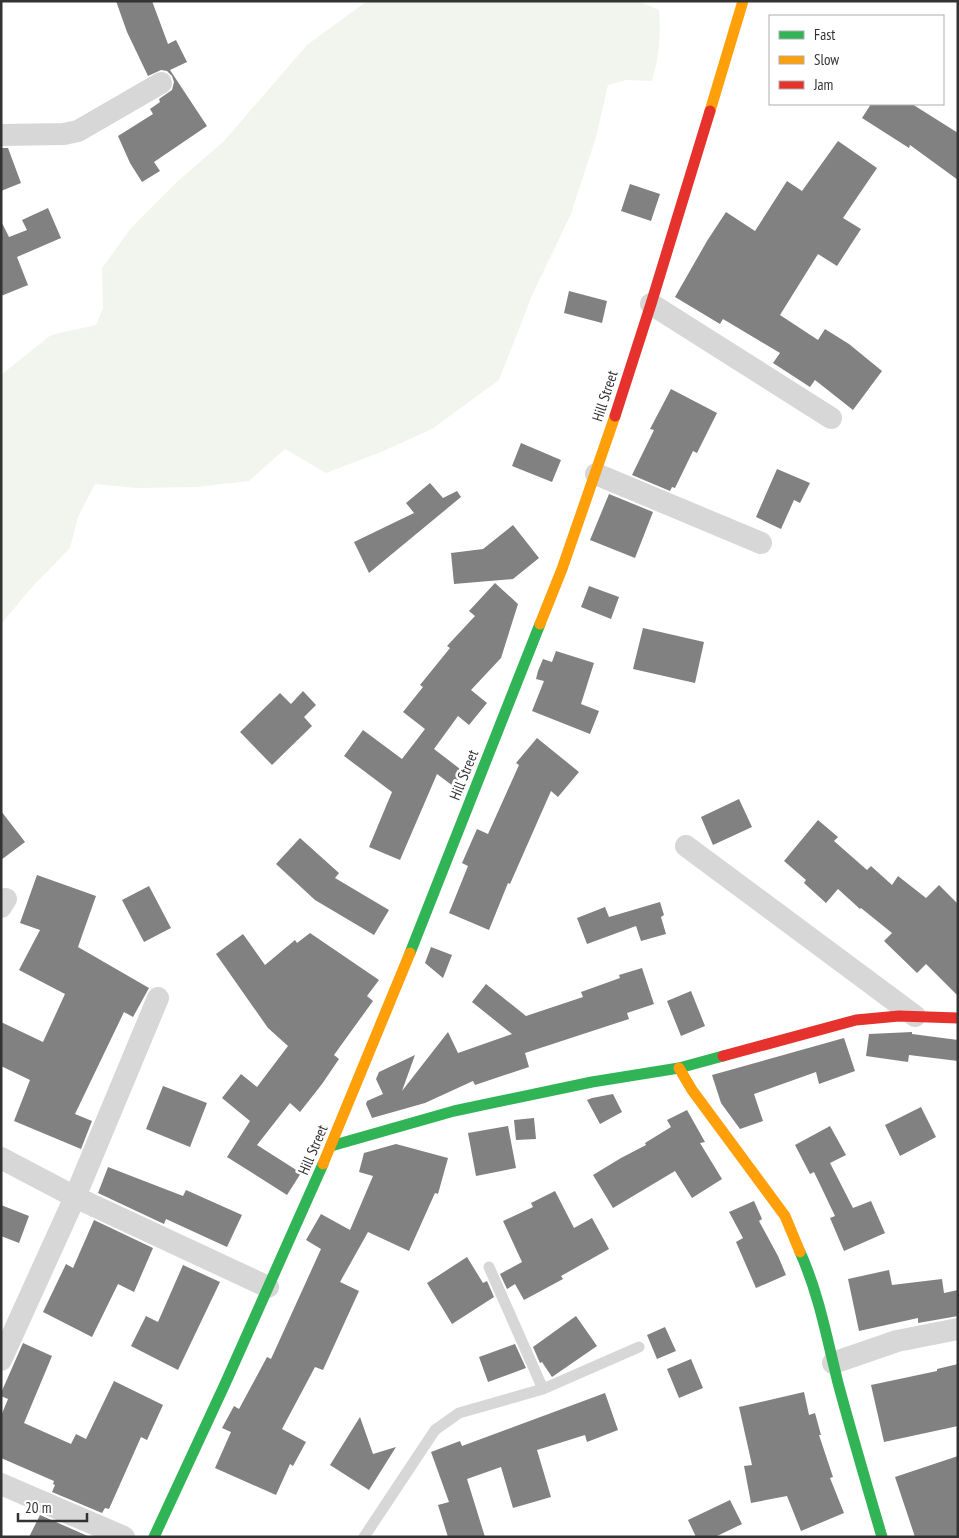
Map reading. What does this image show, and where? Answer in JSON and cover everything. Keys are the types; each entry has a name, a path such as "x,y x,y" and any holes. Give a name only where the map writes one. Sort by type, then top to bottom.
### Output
{"main road":[{"name":"Hill Street","path":"154,1537 225,1384 331,1146 380,1029 558,578 596,474 651,304 743,1"},
{"path":"331,1146 454,1111 592,1082 680,1068 841,1023 866,1018 915,1016 958,1018"},
{"path":"680,1068 692,1090 785,1216 809,1272 882,1537"}],"street":[{"path":"1,136 64,134 78,131 161,83"},
{"path":"651,304 831,418"},
{"path":"596,474 761,543"},
{"path":"686,846 915,1016"},
{"path":"1,1360 75,1197 158,998"},
{"path":"1,1158 75,1197 268,1287"},
{"path":"833,1363 897,1341 958,1329"},
{"path":"1,1484 124,1537"}],"lane":[{"path":"489,1267 544,1389"},
{"path":"364,1537 435,1430 459,1413 544,1389 639,1347"}],"shaded area":[{"path":"367,1 638,1 659,10 659,46 652,81 626,80 608,85 596,137 571,214 533,293 499,380 432,429 381,452 326,473 285,449 249,481 196,487 137,488 95,484 78,517 70,548 33,586 1,624 1,375 51,335 96,325 103,308 102,268 131,228 178,181 224,141 307,45"}],"building":[{"path":"116,1 152,1 168,44 176,40 187,62 170,70 207,126 154,162 160,171 142,182 130,163 118,136 153,114 150,109 160,102 159,99 172,90 174,82 172,76 167,71 161,70 148,76 127,32"},
{"path":"870,105 914,105 958,133 958,180 910,145 909,148 862,118"},
{"path":"838,141 877,168 843,218 861,229 837,266 818,254 780,315 818,340 825,329 849,344 882,371 853,410 815,380 810,387 773,363 780,353 723,319 720,324 675,297 726,212 755,231 787,181 802,191"},
{"path":"1,148 8,148 21,183 1,191"},
{"path":"630,184 660,194 651,221 621,211"},
{"path":"48,208 61,238 17,257 28,285 1,296 1,221 9,237 27,230 22,220"},
{"path":"569,291 607,301 602,323 564,313"},
{"path":"671,389 717,413 697,453 693,451 675,488 672,487 670,491 632,475 654,430 650,429"},
{"path":"521,443 561,460 552,482 512,466"},
{"path":"777,469 810,483 800,503 794,500 781,529 756,517"},
{"path":"430,483 443,498 457,491 461,497 369,573 354,542 414,513 406,503"},
{"path":"609,494 653,512 635,558 590,540"},
{"path":"513,525 539,558 513,579 454,584 451,553 483,549"},
{"path":"495,583 518,604 501,658 471,690 487,703 469,725 458,716 434,749 464,772 453,786 437,774 400,860 369,847 392,792 344,756 363,730 402,759 425,729 403,712 423,687 420,685 450,648 447,646 475,616 469,611"},
{"path":"589,586 619,597 611,619 581,607"},
{"path":"643,628 704,642 695,683 633,669"},
{"path":"556,651 594,663 581,704 599,711 590,734 532,711 544,681 536,679 538,671 543,659 552,662"},
{"path":"303,691 316,705 304,717 312,726 272,765 240,732 280,693 291,704"},
{"path":"537,738 579,772 558,797 551,791 510,884 508,883 489,930 449,913 468,866 462,863 477,829 488,834 519,765 516,763"},
{"path":"739,799 752,827 713,845 701,817"},
{"path":"1,811 25,842 1,860"},
{"path":"818,820 838,837 834,841 867,870 871,866 892,885 898,876 926,898 939,885 958,904 958,996 926,964 917,973 884,941 892,933 860,909 838,889 826,903 804,883 806,880 784,861"},
{"path":"300,838 339,873 335,878 389,910 374,935 315,900 276,864"},
{"path":"37,875 96,896 78,947 149,988 133,1017 124,1012 75,1114 92,1121 81,1149 14,1121 30,1080 1,1066 1,1022 43,1042 65,994 19,970 40,930 20,923"},
{"path":"149,886 171,928 144,942 122,900"},
{"path":"660,902 664,915 661,917 666,934 641,941 636,926 587,944 577,918 605,907 609,917"},
{"path":"310,933 379,980 367,996 373,1001 334,1055 339,1059 322,1084 300,1112 290,1103 257,1145 301,1173 287,1195 227,1157 250,1121 222,1098 241,1074 257,1087 288,1046 268,1028 216,954 243,934 265,965 295,940 297,943"},
{"path":"431,947 452,955 443,978 425,963"},
{"path":"642,968 654,1004 627,1013 629,1019 525,1053 529,1067 475,1085 473,1081 425,1103 372,1118 366,1104 367,1101 383,1094 376,1079 379,1072 415,1055 402,1091 448,1032 458,1053 512,1034 472,1002 486,984 526,1016 583,997 581,992 620,978 619,975"},
{"path":"691,991 705,1026 681,1036 667,1001"},
{"path":"912,1032 912,1034 958,1040 958,1061 909,1055 908,1062 866,1056 869,1034"},
{"path":"844,1038 855,1071 819,1084 816,1072 754,1094 763,1121 740,1129 721,1103 712,1075"},
{"path":"163,1086 207,1103 190,1147 146,1129"},
{"path":"613,1094 622,1112 600,1124 587,1100"},
{"path":"921,1107 936,1137 900,1156 885,1125"},
{"path":"687,1110 705,1142 700,1143 722,1179 692,1198 675,1171 613,1208 593,1175 646,1145 645,1143 671,1127 667,1120"},
{"path":"534,1118 536,1139 516,1140 514,1120"},
{"path":"508,1126 516,1168 476,1176 468,1133"},
{"path":"830,1126 846,1155 830,1163 853,1208 871,1201 885,1233 844,1251 830,1218 835,1216 814,1172 810,1174 795,1145"},
{"path":"396,1144 448,1158 438,1194 435,1193 409,1251 368,1232 340,1282 359,1291 323,1370 315,1367 282,1429 306,1442 293,1466 290,1464 276,1495 215,1468 231,1432 222,1428 234,1406 239,1409 267,1357 271,1359 321,1249 306,1240 321,1214 350,1230 373,1176 359,1172 364,1153"},
{"path":"108,1167 183,1196 186,1190 242,1215 227,1247 166,1219 164,1224 98,1193"},
{"path":"555,1191 574,1228 592,1218 609,1249 561,1276 563,1279 524,1300 515,1284 507,1289 500,1274 522,1262 503,1221 533,1207 531,1203"},
{"path":"754,1201 762,1219 759,1221 786,1275 756,1288 736,1242 743,1238 729,1212"},
{"path":"1,1205 29,1216 19,1243 1,1236"},
{"path":"94,1220 153,1248 134,1292 118,1284 92,1337 43,1312 66,1264 73,1268"},
{"path":"467,1257 483,1283 487,1281 494,1297 452,1324 427,1283"},
{"path":"183,1265 220,1282 178,1370 131,1346 146,1316 158,1322"},
{"path":"889,1270 892,1285 942,1279 944,1293 958,1290 958,1316 918,1323 918,1318 859,1331 848,1279"},
{"path":"576,1316 597,1346 552,1377 542,1362 540,1363 533,1347"},
{"path":"665,1327 676,1351 657,1359 647,1335"},
{"path":"23,1343 52,1356 24,1423 71,1444 76,1434 86,1439 114,1381 163,1405 147,1440 141,1437 109,1509 105,1508 102,1513 52,1492 55,1485 53,1484 54,1481 1,1458 1,1416 8,1399 1,1396 1,1393"},
{"path":"515,1344 526,1368 488,1382 479,1357"},
{"path":"691,1359 703,1388 679,1398 667,1369"},
{"path":"958,1364 958,1426 884,1442 871,1385 937,1371 937,1369"},
{"path":"804,1392 809,1415 815,1413 821,1435 819,1435 833,1477 830,1478 844,1513 801,1531 787,1496 751,1503 744,1466 752,1465 739,1407"},
{"path":"605,1393 618,1430 587,1442 585,1435 537,1450 551,1497 513,1508 501,1467 467,1479 485,1537 448,1537 438,1505 449,1502 431,1452 460,1441 462,1446"},
{"path":"360,1417 373,1454 396,1447 369,1490 330,1465"},
{"path":"958,1456 958,1537 915,1537 895,1477"},
{"path":"730,1500 742,1524 715,1537 696,1537 688,1520"},
{"path":"40,1515 90,1537 29,1537"}],"traffic: fast":[{"path":"410,953 540,624"},
{"path":"331,1146 454,1111 592,1082 679,1068 723,1056"},
{"path":"154,1537 225,1384 323,1164"},
{"path":"800,1252 817,1300 843,1402 882,1537"}],"traffic: slow":[{"path":"710,111 743,1"},
{"path":"540,624 562,569 615,416"},
{"path":"323,1164 410,953"},
{"path":"679,1068 692,1090 785,1216 800,1252"}],"traffic: jam":[{"path":"615,416 710,111"},
{"path":"723,1056 856,1020 899,1016 958,1018"}]}
